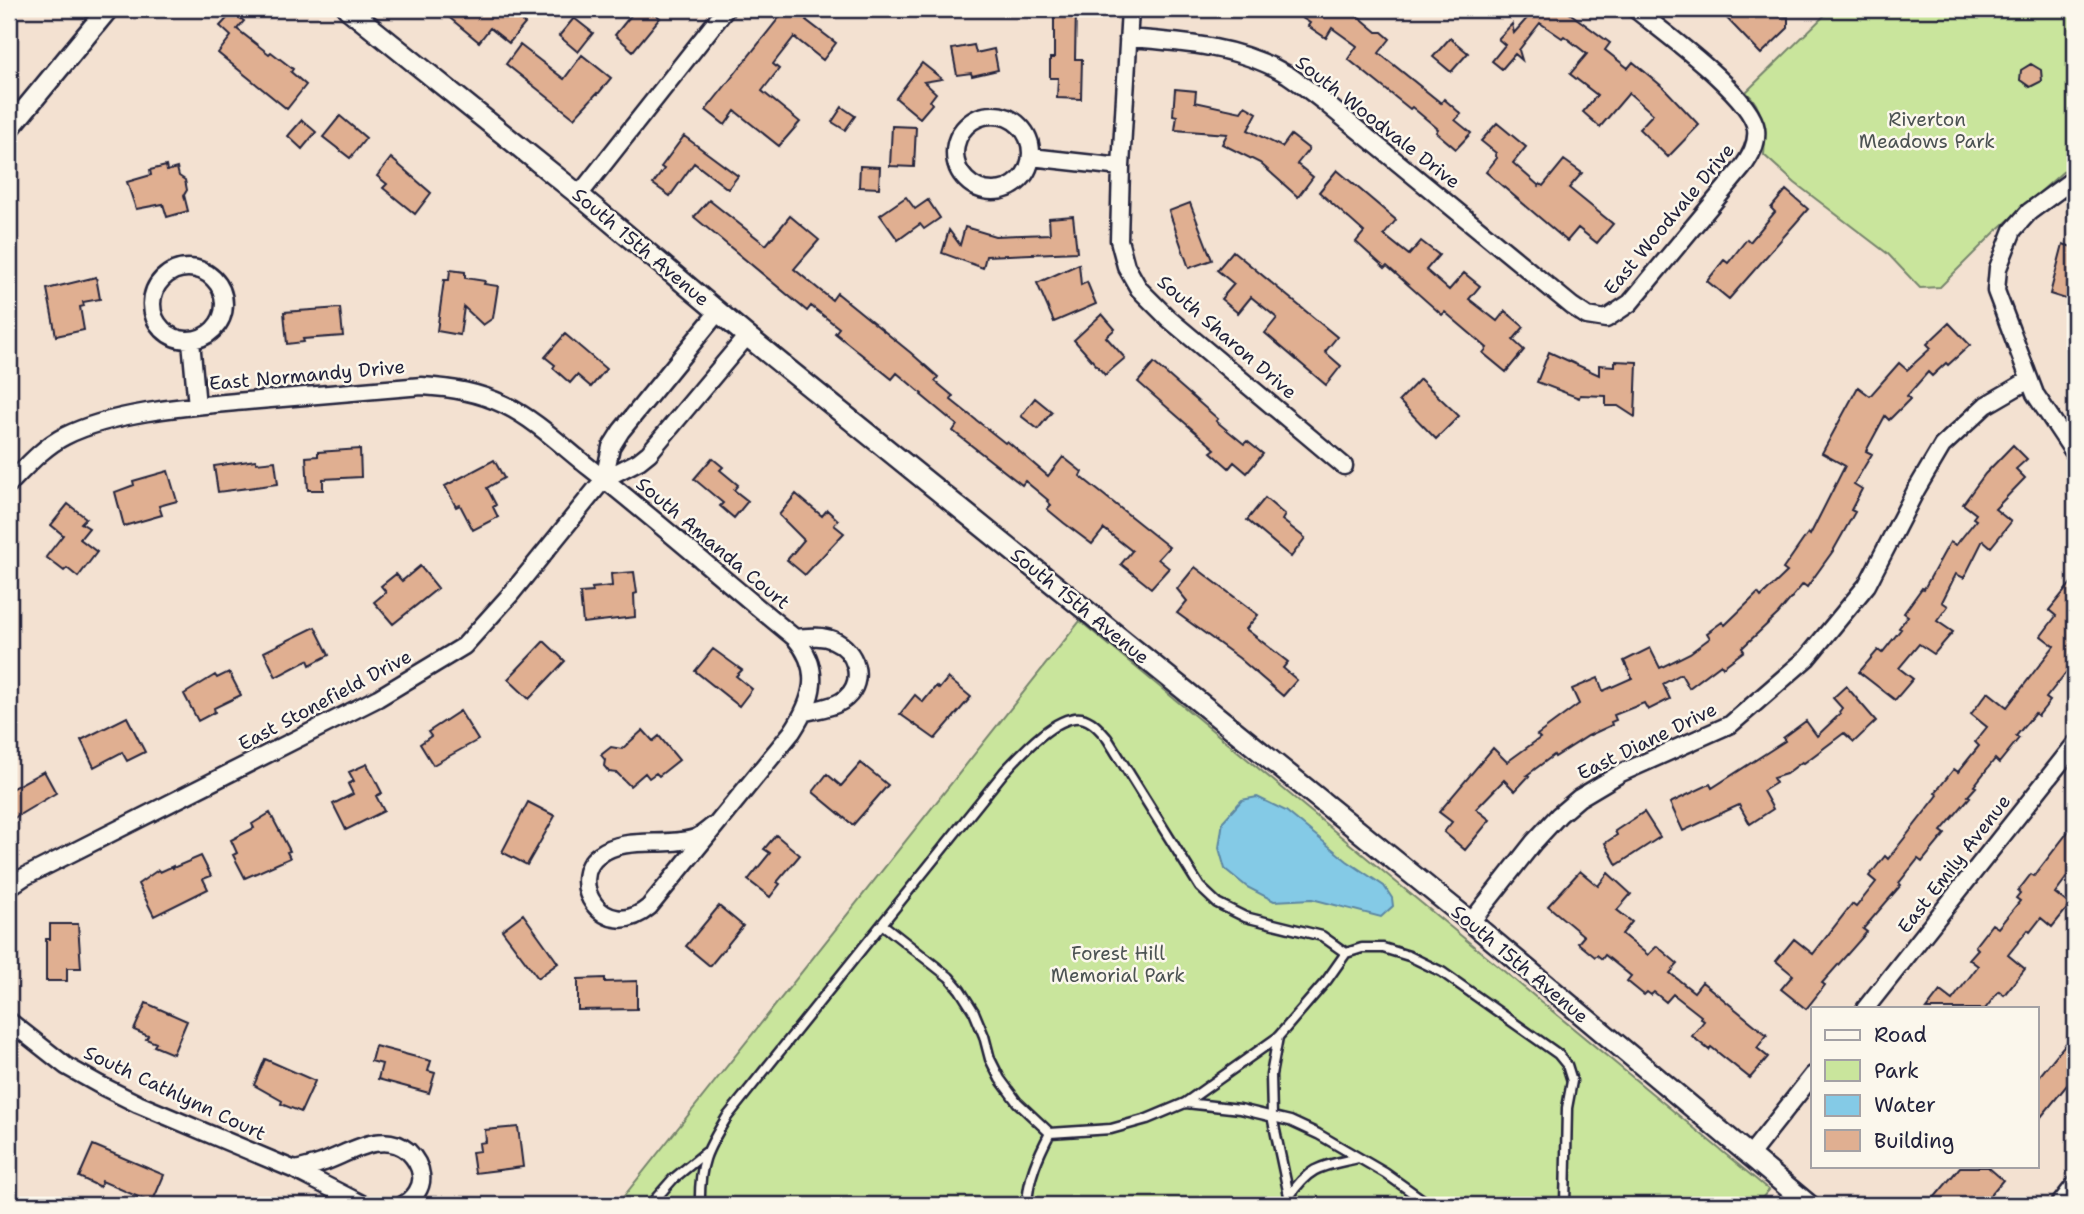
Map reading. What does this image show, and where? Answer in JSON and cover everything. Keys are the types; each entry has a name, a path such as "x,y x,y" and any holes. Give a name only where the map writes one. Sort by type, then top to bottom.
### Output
{"street":[{"path":"9,129 108,9"},
{"name":"South 15th Avenue","path":"348,9 1471,922 1809,1205"},
{"path":"579,195 726,9"},
{"name":"South Sharon Drive","path":"1130,9 1119,240 1126,266 1139,289 1169,319 1344,466"},
{"name":"East Woodvale Drive","path":"1572,306 1587,316 1606,318 1630,303 1751,156 1756,137 1756,127 1745,105 1710,70 1635,9"},
{"name":"South Woodvale Drive","path":"1128,38 1218,49 1261,62 1287,75 1323,101 1572,306"},
{"path":"991,115 1016,122 1025,132 1031,157 1028,169 1012,187 988,191 976,188 966,181 955,159 955,147 968,125 991,115"},
{"path":"1031,157 1121,167"},
{"path":"2075,177 2029,212 2013,230 1998,268 1996,292 2035,394 2075,454"},
{"path":"191,268 203,271 213,278 224,298 220,322 213,331 191,341 179,340 159,327 151,304 153,292 168,273 191,268"},
{"name":"East Stonefield Drive","path":"604,479 611,447 621,431 718,312"},
{"name":"East Stonefield Drive","path":"9,887 36,870 378,698 464,646 510,596 604,479 649,453 747,336"},
{"path":"191,341 197,406"},
{"name":"East Diane Drive","path":"1471,922 1534,842 1579,798 1621,773 1731,724 1807,658 1867,585 1942,446 1986,405 2029,380"},
{"name":"East Normandy Drive","path":"9,484 35,458 62,437 87,426 129,416 197,406 422,386 475,393 506,406 532,422 604,479"},
{"name":"South Amanda Court","path":"604,479 795,638 805,649 812,679 811,698 792,732 649,907 627,920 610,917 602,912 586,890 585,878 589,867 597,856 607,850 696,838 713,826"},
{"name":"South Amanda Court","path":"795,638 831,639 851,655 858,667 854,687 845,699 805,712"},
{"name":"East Emily Avenue","path":"1867,1007 2075,744"},
{"name":"South Cathlynn Court","path":"9,1021 66,1066 100,1085 138,1104 295,1170 364,1205"},
{"path":"1749,1156 1811,1078"},
{"path":"295,1170 320,1164 373,1144 392,1142 415,1157 421,1169 422,1181 417,1192 403,1205"},
{"path":"2061,1205 2075,1187"}],"lane":[{"path":"650,1205 673,1179 705,1153 727,1117 1004,772 1030,745 1065,721 1081,718 1097,726 1200,887 1217,903 1245,917 1322,936 1346,953"},
{"path":"882,924 949,977 960,990 974,1012 1000,1079 1017,1102 1050,1133 1111,1129 1147,1119 1185,1103 1279,1037 1346,953 1362,948 1383,948 1409,956 1442,972 1558,1054 1567,1065 1572,1081 1567,1108 1565,1205"},
{"path":"1279,1037 1271,1074 1272,1116 1290,1201"},
{"path":"1185,1103 1211,1105 1290,1121 1385,1173 1430,1205"},
{"path":"1027,1205 1036,1160 1050,1133"},
{"path":"700,1205 700,1182 705,1153"},
{"path":"1290,1201 1301,1179 1316,1168 1358,1158"}],"green space":[{"name":"Riverton Meadows Park","path":"1831,9 2075,9 2075,161 1994,233 1940,287 1920,288 1888,254 1795,183 1764,155 1760,113 1746,92"},
{"name":"Forest Hill Memorial Park","path":"1080,621 1769,1190 1756,1205 617,1205"}],"water":[{"path":"1257,797 1286,811 1347,861 1384,886 1392,898 1393,906 1381,917 1312,899 1274,901 1247,887 1225,869 1219,848 1223,821 1242,800"}],"building":[{"path":"439,9 505,9 525,24 509,43 490,28 479,42"},
{"path":"636,9 648,9 660,18 633,51 615,35"},
{"path":"786,9 815,9 806,20 836,43 823,60 794,37 773,64 779,69 762,91 800,122 779,146 735,111 725,125 706,110"},
{"path":"1054,9 1076,9 1075,59 1082,59 1081,99 1057,98 1058,78 1050,78 1050,58 1054,58"},
{"path":"1288,9 1350,9 1377,32 1382,32 1390,39 1379,53 1441,103 1444,99 1461,114 1455,120 1471,133 1456,149 1412,107 1410,109 1348,59 1357,46 1332,28 1326,38 1308,26 1310,23"},
{"path":"1522,9 1564,9 1610,43 1605,50 1628,68 1633,62 1664,88 1699,125 1668,157 1639,129 1653,114 1629,93 1600,127 1583,112 1597,95 1570,74 1587,54 1564,36 1562,38 1540,23 1519,50 1522,60 1515,54 1502,69 1492,61 1505,45 1498,39 1512,24 1514,33 1530,15"},
{"path":"1718,9 1772,9 1779,16 1788,17 1788,28 1761,54"},
{"path":"233,12 244,21 237,29 293,69 291,72 306,85 287,109 218,53 231,36 220,26"},
{"path":"574,18 593,33 578,52 559,36"},
{"path":"1450,38 1468,53 1451,72 1433,57"},
{"path":"520,45 564,79 582,55 611,78 574,118 506,64"},
{"path":"974,45 976,53 994,49 998,70 972,76 971,73 957,75 952,49"},
{"path":"922,63 942,79 924,82 936,93 930,101 932,104 920,118 896,98"},
{"path":"2031,64 2041,70 2042,81 2030,87 2020,80 2021,70"},
{"path":"1175,89 1196,91 1195,102 1241,112 1245,106 1257,113 1248,130 1282,147 1291,135 1309,149 1297,164 1313,177 1298,197 1260,163 1222,144 1227,134 1175,130"},
{"path":"842,107 855,116 845,130 832,122"},
{"path":"340,116 366,138 350,158 323,137"},
{"path":"302,120 316,132 302,149 288,136"},
{"path":"1497,123 1526,147 1513,163 1539,186 1543,186 1564,160 1582,173 1569,188 1613,224 1597,243 1578,228 1567,241 1486,172 1497,158 1496,153 1481,141"},
{"path":"892,126 916,127 914,167 890,166"},
{"path":"684,136 738,176 728,189 694,163 670,196 653,184 664,169 661,167"},
{"path":"391,158 431,193 415,214 383,188 387,184 377,176"},
{"path":"166,166 167,171 177,168 179,176 185,180 187,190 184,195 188,211 167,217 163,204 136,209 127,182 151,175 150,170"},
{"path":"860,166 880,167 879,188 859,187"},
{"path":"1337,170 1396,220 1384,235 1409,255 1421,241 1439,255 1426,270 1449,290 1464,273 1480,286 1469,299 1497,321 1505,311 1524,327 1513,340 1524,350 1506,372 1483,353 1487,348 1445,312 1442,315 1356,242 1364,232 1319,192"},
{"path":"1786,190 1808,209 1729,299 1707,281 1724,260 1728,263 1747,239 1750,242 1775,212 1771,208"},
{"path":"906,197 915,209 928,200 940,218 924,229 920,224 898,240 880,215"},
{"path":"709,200 766,245 790,216 819,240 794,269 832,300 837,293 911,353 938,377 935,381 953,396 951,400 1005,443 1007,441 1048,476 1063,457 1082,472 1080,476 1169,547 1158,559 1169,568 1151,588 1121,564 1132,551 1104,529 1092,544 1064,523 1047,509 1051,505 1048,500 1025,481 1022,485 953,431 957,425 897,373 892,379 835,333 839,328 811,306 807,311 694,217"},
{"path":"1190,203 1212,260 1189,268 1169,211"},
{"path":"1073,216 1077,252 986,256 983,268 942,253 949,230 960,245 965,227 995,236 1050,234 1049,218"},
{"path":"2063,244 2075,248 2075,302 2050,294"},
{"path":"1233,251 1337,337 1325,352 1341,366 1326,385 1265,333 1277,318 1251,297 1238,313 1221,299 1234,284 1217,270"},
{"path":"1079,264 1081,285 1087,282 1096,304 1054,322 1037,283"},
{"path":"450,270 465,272 465,278 498,286 493,318 483,325 464,307 460,335 437,331 444,280 449,280"},
{"path":"96,277 100,299 83,302 84,306 80,307 84,330 56,336 47,289"},
{"path":"340,308 343,336 303,339 304,342 287,344 284,312"},
{"path":"1102,314 1115,329 1106,337 1125,358 1105,375 1074,340"},
{"path":"1949,323 1970,345 1932,376 1928,372 1907,396 1910,399 1889,420 1885,416 1866,451 1872,454 1854,484 1862,489 1851,510 1855,512 1833,551 1807,587 1803,584 1778,614 1742,648 1744,651 1689,688 1681,674 1663,684 1670,699 1648,710 1644,703 1614,715 1616,720 1611,722 1612,725 1588,736 1555,757 1554,755 1527,775 1529,776 1515,791 1504,780 1476,809 1490,820 1465,850 1444,832 1452,822 1439,812 1493,748 1507,762 1540,738 1537,735 1579,704 1572,689 1598,678 1603,691 1632,678 1624,661 1650,648 1660,668 1690,653 1710,638 1707,633 1722,622 1725,625 1758,593 1761,597 1787,572 1783,569 1808,533 1810,535 1845,466 1822,453 1858,387 1870,396 1899,363 1907,370 1931,348 1927,344"},
{"path":"565,334 606,369 591,387 577,375 570,383 545,357"},
{"path":"1549,352 1599,375 1599,365 1615,366 1615,361 1637,362 1635,417 1618,406 1606,406 1606,396 1580,395 1579,398 1537,382"},
{"path":"1154,363 1218,419 1216,421 1244,444 1247,441 1263,454 1247,473 1234,462 1229,468 1211,452 1215,449 1138,382"},
{"path":"1420,379 1459,416 1436,439 1399,401"},
{"path":"1035,398 1052,412 1038,429 1021,416"},
{"path":"2013,445 2027,459 2016,469 2025,478 1995,509 2011,522 1991,547 1983,540 1964,578 1956,574 1942,602 1948,606 1937,621 1953,632 1934,654 1919,644 1899,668 1913,679 1895,700 1859,672 1878,650 1882,653 1901,629 1899,628 1908,616 1904,613 1922,588 1924,589 1950,542 1956,545 1976,520 1973,518 1976,514 1963,504 1985,474"},
{"path":"360,449 361,477 323,479 323,490 308,490 306,457 318,456 318,452"},
{"path":"712,458 723,467 720,470 738,485 734,490 748,501 734,518 720,506 723,503 694,479"},
{"path":"256,460 256,463 275,461 278,484 218,492 214,466"},
{"path":"494,460 504,478 487,488 496,505 493,507 498,517 473,530 460,505 456,507 445,486"},
{"path":"168,471 177,501 159,506 162,515 124,526 115,492 134,485 133,481"},
{"path":"796,494 822,516 827,510 838,520 834,525 844,533 805,575 787,560 804,540 779,515"},
{"path":"1265,498 1285,515 1282,520 1305,538 1291,557 1247,520"},
{"path":"68,504 86,518 81,523 89,528 80,539 97,552 78,577 67,568 64,571 46,557 63,535 51,525"},
{"path":"420,566 438,588 393,624 374,602 386,592 381,586 396,574 402,581"},
{"path":"1195,567 1258,615 1246,629 1288,662 1283,668 1297,680 1283,696 1239,658 1177,613 1187,601 1177,589"},
{"path":"634,572 637,593 634,594 635,617 583,623 580,593 593,592 592,588 612,586 611,574"},
{"path":"2075,578 2075,661 2046,698 2050,701 2038,716 2035,713 2016,736 2019,738 1999,763 1995,759 1974,786 1976,787 1968,796 1970,797 1941,831 1945,834 1922,862 1918,859 1899,883 1901,885 1863,929 1867,932 1822,983 1825,985 1806,1009 1781,989 1793,975 1776,961 1794,939 1813,954 1852,904 1856,907 1876,882 1869,876 1885,856 1888,859 1938,795 1935,793 1954,769 1958,772 1979,746 1975,742 1987,727 1971,714 1988,692 2007,707 2054,646 2041,636 2056,616 2049,610"},
{"path":"315,627 329,655 310,665 308,660 276,677 264,652"},
{"path":"544,641 565,661 529,699 508,679"},
{"path":"713,649 742,670 736,676 752,689 739,706 695,671"},
{"path":"229,672 241,695 214,708 215,712 198,721 184,694 215,675 217,678"},
{"path":"948,678 971,697 935,739 900,714 915,695 923,702 936,686 939,689"},
{"path":"1846,686 1876,721 1854,742 1844,733 1804,763 1773,778 1776,783 1763,791 1773,809 1750,824 1739,805 1683,831 1670,803 1710,784 1712,788 1785,741 1783,738 1806,721 1817,736 1840,714 1842,708 1833,698"},
{"path":"460,711 478,740 433,765 420,744 431,736 428,732"},
{"path":"127,717 145,752 127,761 122,752 94,767 81,740"},
{"path":"643,730 653,741 659,736 679,760 659,776 656,773 649,778 645,773 630,786 617,773 609,772 601,755 611,747 622,749"},
{"path":"861,763 888,785 853,825 813,792 827,774 841,786"},
{"path":"367,764 382,793 376,796 384,811 346,830 333,804 353,794 348,784 354,781 349,772"},
{"path":"44,771 56,793 9,821 9,790"},
{"path":"528,802 555,816 527,865 502,852"},
{"path":"1644,812 1660,837 1617,865 1605,843 1617,835 1615,831"},
{"path":"270,813 290,851 287,852 290,858 245,878 233,855 237,853 231,840 254,828 252,824"},
{"path":"2075,823 2075,866 2055,893 2070,905 2052,927 2041,918 2008,955 2025,969 2004,995 1999,991 1987,1007 1928,1007 1940,991 1952,1000 1978,966 1969,959 1978,949 1975,946 1992,924 1998,928 2020,901 2016,898 2020,893 2018,891 2031,874 2034,876"},
{"path":"776,835 800,855 777,882 780,884 770,897 748,880 770,853 764,849"},
{"path":"201,856 211,876 203,879 208,889 154,916 138,884 158,870 160,872 173,868"},
{"path":"1580,871 1598,886 1608,873 1631,894 1617,910 1632,922 1622,934 1648,955 1657,946 1678,964 1670,973 1694,992 1702,982 1767,1035 1757,1048 1768,1057 1750,1078 1711,1047 1709,1050 1692,1036 1704,1021 1673,994 1666,1002 1654,992 1644,995 1627,981 1631,976 1605,955 1602,959 1597,955 1595,957 1578,943 1584,936 1548,906"},
{"path":"719,906 743,926 710,966 686,946"},
{"path":"523,914 558,963 538,978 502,930"},
{"path":"50,924 78,924 81,968 67,968 67,981 46,981 46,939 50,939"},
{"path":"605,978 605,982 637,981 637,1009 578,1010 578,979"},
{"path":"146,1003 187,1021 173,1054 154,1046 156,1043 146,1039 148,1036 134,1030"},
{"path":"2075,1032 2075,1092 2067,1085 2038,1121 2038,1078"},
{"path":"375,1046 431,1061 428,1071 435,1073 429,1093 378,1079 382,1064 371,1061"},
{"path":"265,1059 315,1081 301,1112 281,1104 282,1101 254,1085"},
{"path":"518,1127 523,1167 475,1173 472,1152 480,1151 479,1143 486,1142 485,1130"},
{"path":"93,1145 164,1175 152,1203 102,1181 100,1187 79,1177"},
{"path":"1959,1168 1989,1168 2003,1180 1982,1205 1928,1205"}]}
